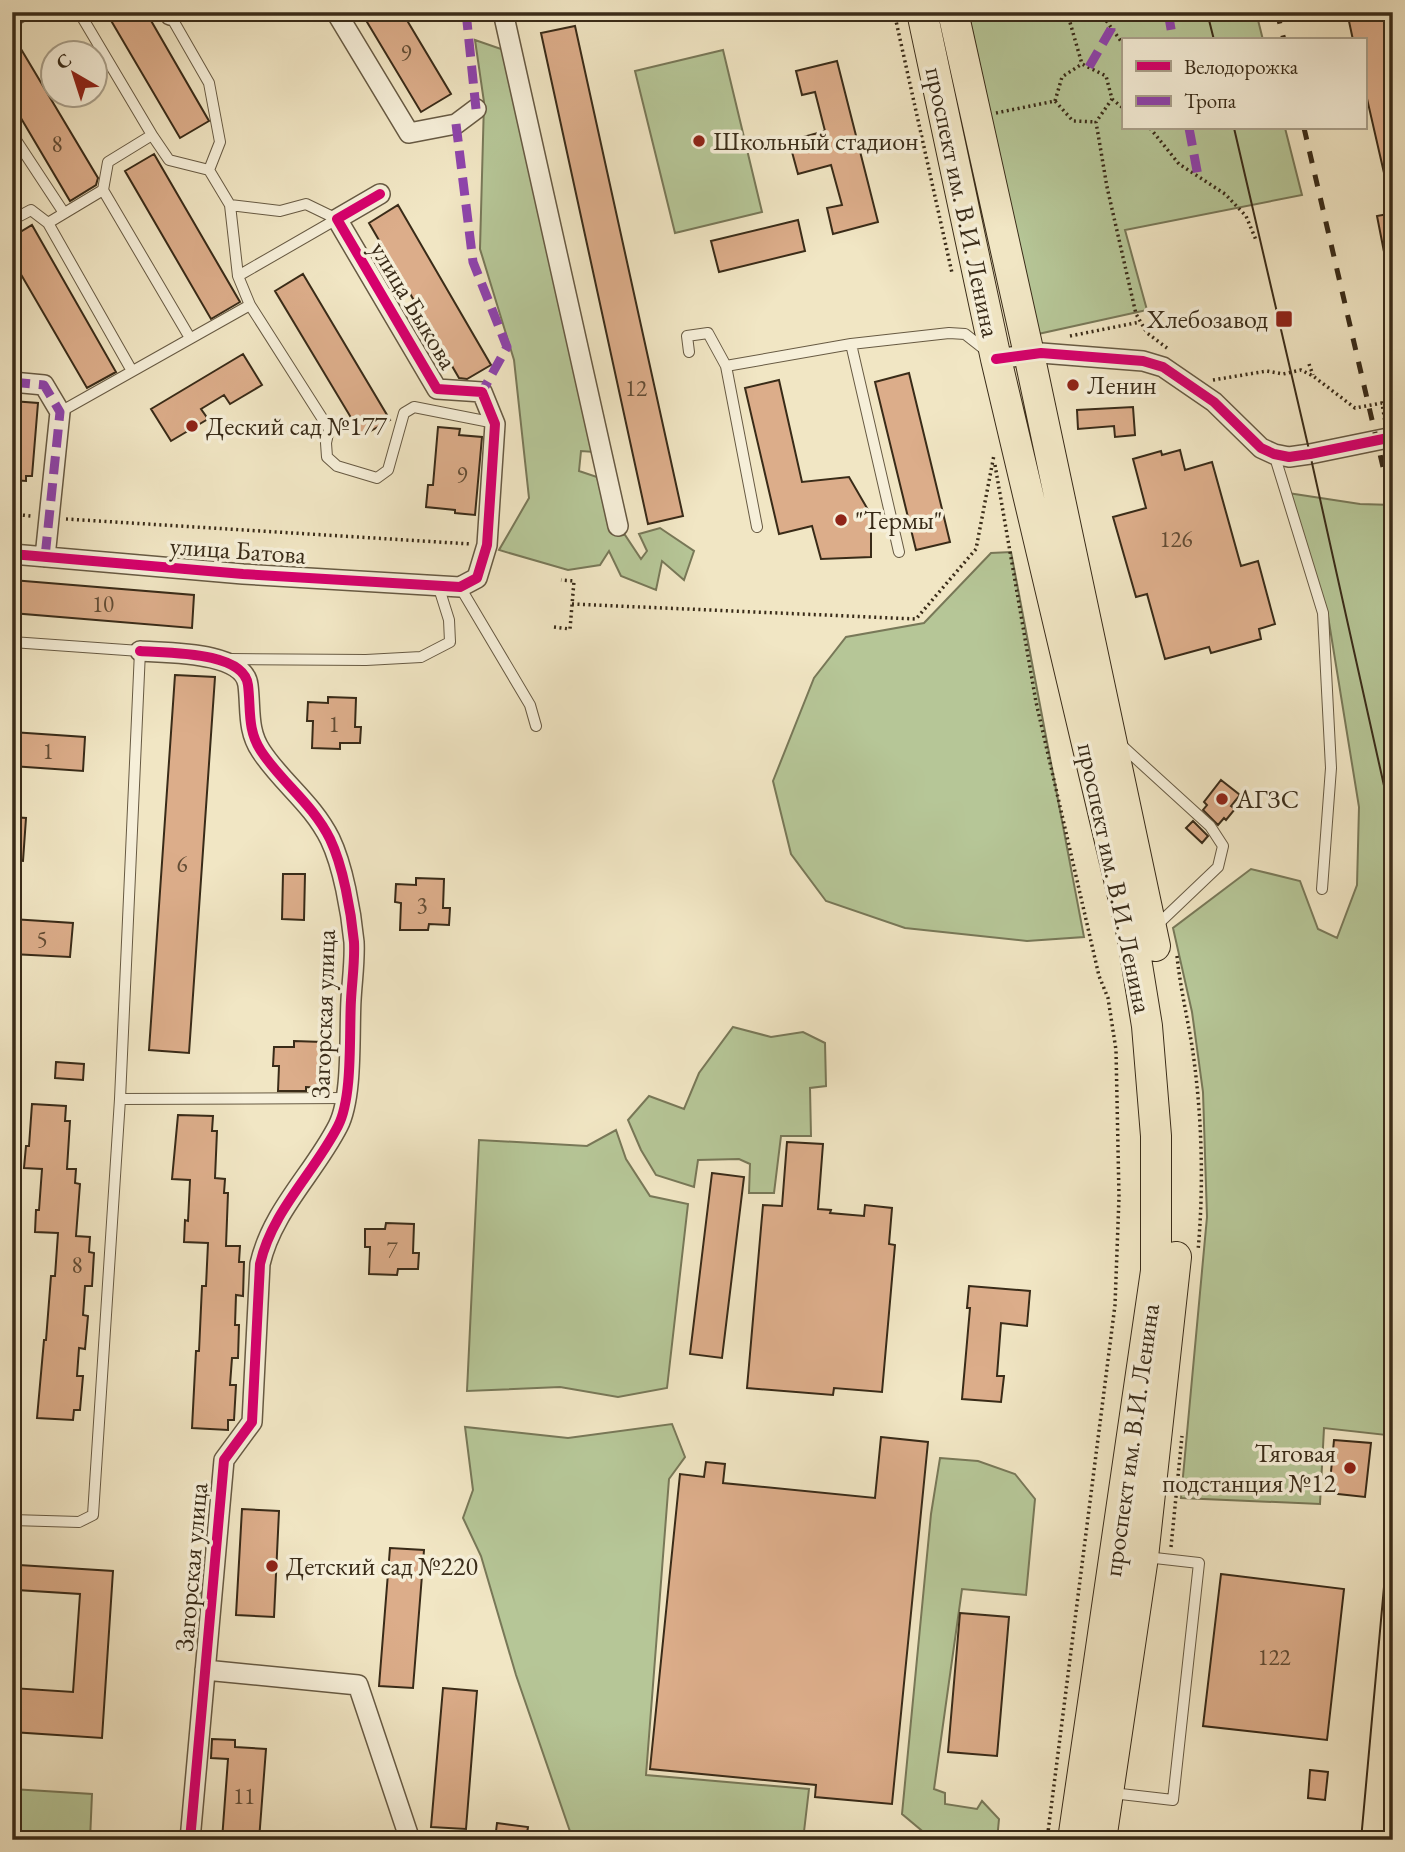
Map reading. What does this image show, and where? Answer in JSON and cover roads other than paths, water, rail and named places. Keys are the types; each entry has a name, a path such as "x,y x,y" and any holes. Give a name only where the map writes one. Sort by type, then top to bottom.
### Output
{"main road":[{"name":"проспект им. В.И. Ленина","path":"922,12 996,359 1132,934 1147,1026 1156,1136 1156,1271 1073,1840"},
{"name":"проспект им. В.И. Ленина","path":"953,12 1152,930 1167,1020 1176,1134 1176,1272 1143,1557 1101,1840"}],"street":[{"path":"12,17 20,12"},
{"path":"336,12 409,133 456,124 476,109"},
{"path":"503,12 618,526"},
{"path":"337,219 380,194"},
{"name":"улица Быкова","path":"337,219 437,389 482,392 495,424"},
{"path":"996,359 1029,354 1143,361 1163,367 1214,402 1261,448 1289,457 1393,437"},
{"path":"12,382 44,385 60,412 45,557"},
{"path":"460,587 477,578 487,545 495,424"},
{"name":"улица Батова","path":"12,554 243,574 460,587"},
{"path":"139,651 223,659"},
{"name":"Загорская улица","path":"190,1840 224,1460 252,1422 260,1264 264,1248 275,1224 339,1124 346,1098 354,943 344,882 331,842 316,814 262,752 251,732 248,681 242,670 223,659"},
{"path":"205,1670 358,1685 410,1840"}],"lane":[{"path":"79,12 169,160 209,170 230,205 238,276 250,304 328,429 327,457 337,466 377,478 388,470 404,413 414,407 495,424"},
{"path":"171,13 209,83 220,142 209,170"},
{"path":"12,134 64,213"},
{"path":"152,135 108,162 103,190 190,338"},
{"path":"48,223 103,190"},
{"path":"230,205 280,211 306,204 337,219"},
{"path":"12,220 31,210 48,223 132,371"},
{"path":"238,276 337,219"},
{"path":"60,412 250,304"},
{"path":"689,352 687,336 708,333 726,366 757,527"},
{"path":"726,366 851,344 949,333 965,334 996,359"},
{"path":"851,344 899,552"},
{"path":"1274,454 1323,613 1331,768 1322,890"},
{"path":"223,659 366,660 421,657 450,642 449,620 438,585"},
{"path":"460,587 530,705 536,726"},
{"path":"12,642 139,651 120,1099 93,1515 79,1522 12,1520"},
{"path":"1110,736 1210,826 1223,846 1218,867 1152,930"},
{"path":"120,1099 346,1098"},
{"path":"1108,1793 1173,1800 1199,1563 1143,1557"}],"tram line":[{"path":"1207,12 1214,38"},
{"path":"1234,130 1393,826"},
{"path":"1361,1840 1393,1488"}],"railway":[{"path":"1277,12 1284,38"},
{"path":"1304,130 1393,510"}],"place":[{"name":"Школьный стадион","path":"699,141"},
{"name":"Хлебозавод","path":"1284,319"},
{"name":"Ленин","path":"1073,385"},
{"name":"Деский сад №177","path":"192,426"},
{"name":"\"Термы\"","path":"841,520"},
{"name":"АГЗС","path":"1222,799"},
{"name":"Тяговая подстанция №12","path":"1350,1468"},
{"name":"Детский сад №220","path":"272,1566"}]}
